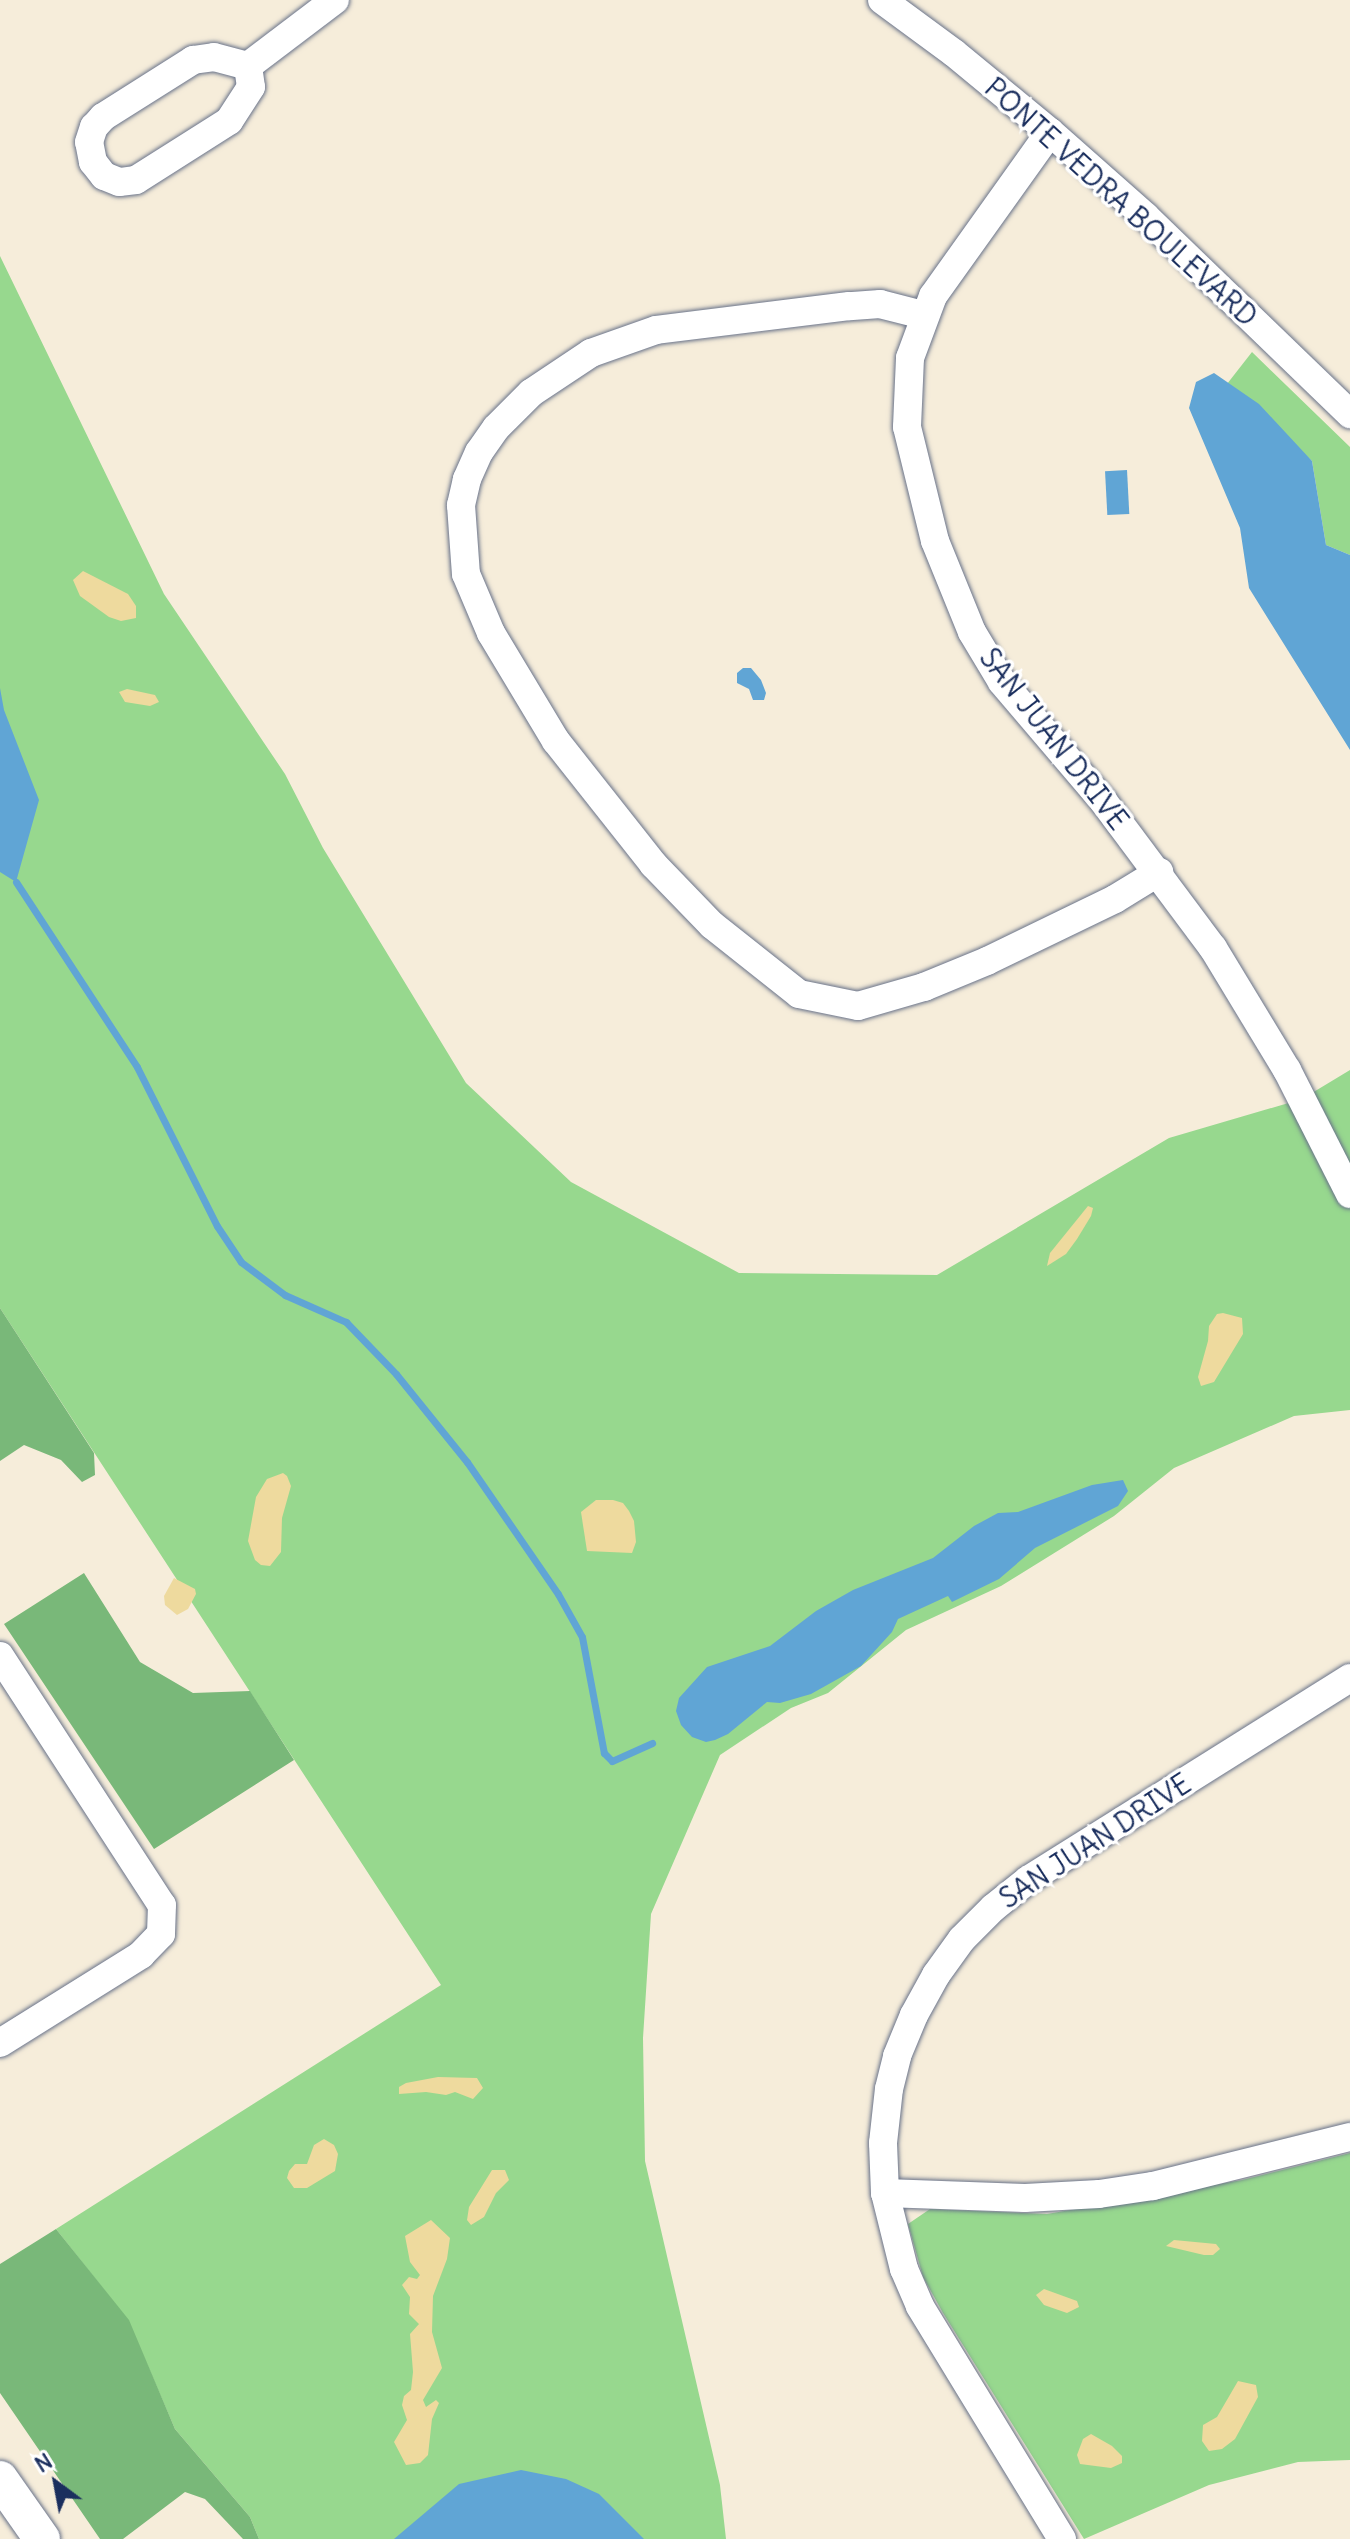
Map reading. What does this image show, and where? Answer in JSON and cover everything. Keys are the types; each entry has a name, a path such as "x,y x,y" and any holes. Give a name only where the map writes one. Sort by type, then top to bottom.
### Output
{"main road":[{"path":"0,2479 36,2534"}],"street":[{"path":"248,66 335,0"},
{"name":"PONTE VEDRA BOULEVARD","path":"882,0 954,53 1050,132 1146,217 1350,414"},
{"path":"214,57 248,66 251,87 229,121 150,172 136,180 119,182 104,176 93,162 89,142 94,127 103,117 193,60 214,57"},
{"name":"SAN JUAN DRIVE","path":"1050,132 923,315 910,358 907,427 935,541 955,598 1002,682 1159,872 1267,1034 1350,1194"},
{"path":"923,315 880,304 849,306 656,330 591,353 531,393 496,428 479,452 461,505 466,574 491,633 556,741 653,864 712,925 799,994 858,1006 924,987 987,961 1115,899 1159,872"},
{"path":"0,1656 162,1905 161,1934 141,1955 0,2043"},
{"name":"SAN JUAN DRIVE","path":"1062,2539 920,2306 896,2244 885,2193 883,2143 889,2089 897,2056 914,2015 936,1975 962,1939 1028,1880 1350,1678"},
{"path":"885,2193 1025,2198 1099,2194 1153,2186 1350,2137"}],"green space":[{"path":"0,256 164,594 285,774 323,848 466,1083 571,1182 739,1273 937,1275 1169,1138 1302,1099 1350,1070 1350,1410 1294,1416 1174,1468 1114,1516 1001,1586 906,1630 828,1693 791,1708 720,1755 651,1914 643,2038 645,2161 720,2485 726,2539 259,2539 250,2517 175,2429 128,2320 56,2229 441,1985 0,1308"},
{"path":"1252,352 1350,447 1350,555 1326,545 1312,461 1227,384"},
{"path":"0,1308 94,1453 95,1475 82,1482 61,1460 24,1445 0,1461"},
{"path":"84,1573 140,1662 193,1693 250,1691 294,1760 154,1849 4,1624"},
{"path":"1350,2153 1350,2460 1298,2462 1209,2485 1084,2539 943,2313 923,2277 908,2224 930,2209 1047,2214 1242,2180"},
{"path":"56,2229 129,2320 175,2429 250,2517 259,2539 243,2539 205,2499 185,2492 123,2539 100,2539 0,2393 0,2264"}],"sand":[{"path":"83,571 128,594 136,606 136,618 121,621 109,617 80,596 73,580"},
{"path":"127,689 155,695 159,702 150,706 125,702 119,692"},
{"path":"1088,1206 1093,1208 1091,1216 1077,1239 1066,1254 1047,1266 1050,1253"},
{"path":"1217,1314 1242,1318 1243,1334 1214,1382 1201,1386 1198,1377 1209,1326"},
{"path":"283,1473 291,1486 282,1518 281,1552 270,1566 261,1565 255,1560 248,1541 256,1497 267,1479"},
{"path":"596,1500 623,1503 629,1511 634,1521 636,1542 632,1553 587,1551 581,1512"},
{"path":"174,1578 195,1589 196,1594 188,1609 177,1615 165,1605 164,1596"},
{"path":"438,2077 477,2078 483,2088 473,2099 455,2092 446,2095 426,2092 399,2094 399,2087 406,2083"},
{"path":"324,2139 334,2145 338,2154 335,2171 307,2188 294,2188 287,2178 289,2171 295,2164 307,2164 314,2145"},
{"path":"492,2170 505,2170 509,2180 496,2193 484,2217 471,2225 467,2220 469,2207"},
{"path":"431,2220 450,2238 447,2259 433,2296 432,2332 442,2368 423,2400 426,2407 436,2400 439,2403 432,2419 428,2455 420,2463 406,2465 394,2442 407,2420 402,2405 404,2396 411,2390 410,2334 419,2324 409,2314 410,2297 402,2285 409,2277 417,2279 420,2275 410,2262 405,2236"},
{"path":"1174,2240 1216,2244 1220,2249 1213,2255 1204,2255 1166,2246"},
{"path":"1044,2289 1077,2301 1079,2307 1067,2313 1044,2305 1036,2295"},
{"path":"1238,2381 1256,2385 1258,2397 1235,2439 1222,2449 1209,2451 1202,2441 1203,2425 1217,2417"},
{"path":"1091,2434 1112,2446 1122,2456 1122,2463 1111,2468 1080,2464 1077,2455 1083,2439"}],"water":[{"path":"1214,373 1259,404 1312,461 1326,545 1350,555 1350,750 1249,588 1240,528 1189,408 1196,382"},
{"path":"1127,470 1129,514 1107,515 1105,471"},
{"path":"743,668 751,668 761,680 766,693 764,700 753,700 749,689 737,683 737,673"},
{"path":"0,688 4,710 39,800 16,882 0,872"},
{"path":"1123,1480 1128,1491 1118,1506 1035,1548 999,1579 952,1602 948,1596 898,1619 892,1632 861,1666 811,1694 780,1703 767,1702 728,1734 715,1740 706,1742 692,1737 681,1725 676,1711 679,1698 707,1667 770,1646 816,1611 853,1590 933,1558 974,1526 998,1513 1018,1512 1092,1485"},
{"path":"521,2470 566,2479 599,2494 644,2539 394,2539 459,2484"}],"waterway":[{"path":"16,882 137,1067 217,1226 241,1262 285,1295 346,1322 396,1374 467,1462 558,1594 582,1637 604,1753 612,1761 652,1743"}]}
